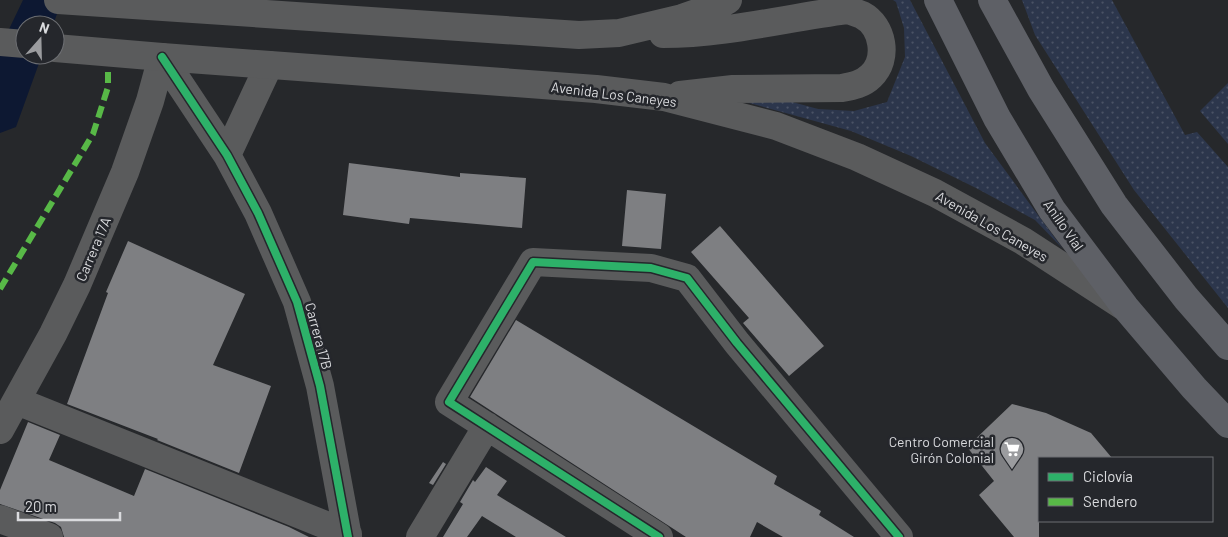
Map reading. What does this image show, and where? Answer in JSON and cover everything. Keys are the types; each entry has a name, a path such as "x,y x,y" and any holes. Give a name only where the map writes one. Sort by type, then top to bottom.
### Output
{"highway":[{"name":"Anillo Víal","path":"938,0 997,118 1052,210 1125,307 1194,388 1228,424"},
{"path":"992,0 1041,89 1114,205 1186,298 1228,346"}],"street":[{"path":"58,0 579,35 685,34 729,30 847,10 863,16 873,24 880,37 882,50 880,63 871,76 857,85 842,88 733,89 664,97"},
{"path":"619,34 682,18 728,0"},
{"path":"0,42 15,43"},
{"name":"Avenida Los Caneyes","path":"65,49 596,89 664,97 776,126 857,157 935,193 1023,241 1125,307"},
{"name":"Carrera 17B","path":"162,57 226,155 258,213 297,302 320,386 348,535"},
{"name":"Carrera 17A","path":"0,430 77,285 128,163 150,101 162,57"},
{"path":"226,155 269,65"},
{"path":"659,537 449,402 533,262 652,268 687,278 737,343 899,537"},
{"path":"16,401 348,535"},
{"path":"420,537 487,426"},
{"path":"0,519 49,537"}],"shaded area":[{"path":"23,0 62,0 57,15 16,15"},
{"path":"893,0 910,0 985,143 1063,249 1035,220 911,156 851,131 735,99 774,97 818,109 854,111 887,102 905,57 904,28 896,2"},
{"path":"1022,0 1112,0 1185,135 1197,132 1228,167 1228,308 1134,190 1035,35"},
{"path":"15,17 15,65 38,65 16,127 0,133 0,48"},
{"path":"1228,83 1228,144 1200,111"}],"building":[{"path":"349,163 460,177 460,173 526,178 522,228 410,218 409,224 343,215"},
{"path":"627,190 666,194 661,249 622,246"},
{"path":"720,226 824,346 789,376 743,323 749,318 691,252"},
{"path":"128,241 245,294 213,365 271,386 239,473 67,404 108,293 106,292"},
{"path":"516,320 777,476 774,484 821,511 819,515 854,537 783,537 757,522 750,537 686,537 470,397"},
{"name":"Centro Comercial Girón Colonial","path":"1012,404 1046,413 1091,433 1111,457 1038,457 1039,537 1014,537 979,495 994,481 967,447"},
{"path":"28,422 60,435 49,460 134,496 145,469 289,527 309,537 64,537 61,527 55,523 0,504 0,490"},
{"path":"443,462 446,464 433,485 429,483"},
{"path":"486,467 507,481 497,495 566,537 516,537 482,516 467,537 443,537 463,504 460,502 473,480 475,482"}],"marked path":[{"path":"0,289 93,134 108,87 108,72"}],"cycle path":[{"path":"162,57 227,155 258,213 297,302 320,386 348,537"},
{"path":"659,537 449,402 533,262 651,268 687,278 737,343 899,537"}],"place":[{"name":"Centro Comercial Girón Colonial","path":"1012,470"}]}
